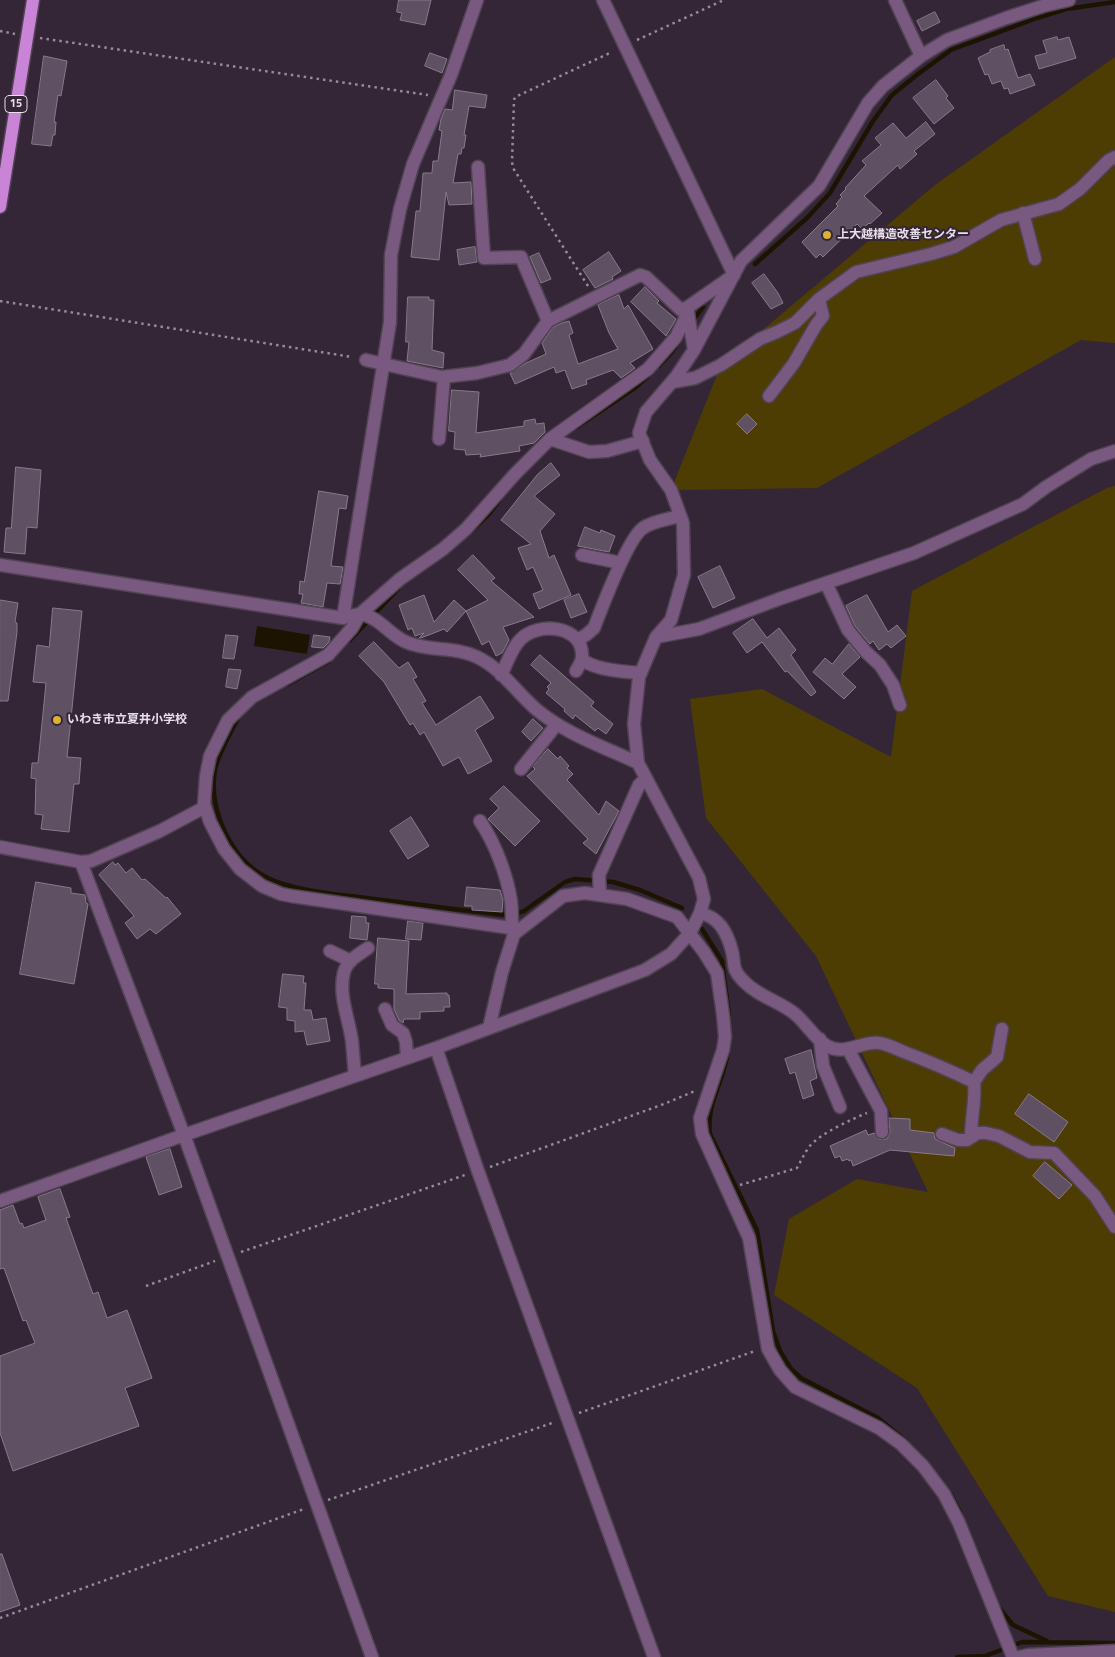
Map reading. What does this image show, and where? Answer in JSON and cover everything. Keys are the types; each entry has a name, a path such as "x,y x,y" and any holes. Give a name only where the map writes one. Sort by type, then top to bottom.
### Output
{"main road":[{"name":"15","path":"0,207 33,0"}],"street":[{"path":"343,618 390,322 392,255 400,209 413,164 442,97 477,0"},
{"path":"603,0 734,275"},
{"path":"895,0 921,56"},
{"path":"0,1201 436,1048 645,970 671,954 690,933 700,913 704,899 699,878 638,763 634,724 641,673 656,636 671,620 684,575 683,523 671,490 650,460 639,433 646,412 672,382 741,260 819,186 868,104 883,86 921,56 947,40 1034,9 1069,0"},
{"path":"672,382 695,378 721,365 760,339 794,322 819,298 856,272 954,247 1001,220 1059,204 1080,189 1109,160 1115,157"},
{"path":"478,167 484,258 521,258 548,321"},
{"path":"1023,213 1035,259"},
{"path":"366,360 444,377 477,374 510,365 524,354 548,321 640,275 646,277 681,310 688,312"},
{"path":"646,778 639,785 599,884 585,893 563,896 513,922 281,894 262,886 249,877 231,859 216,834 204,807 206,776 210,756 228,720 252,697 328,655 400,579 466,529 515,474 648,369 676,337 688,312 734,275"},
{"path":"769,396 794,363 823,316 819,298"},
{"path":"688,312 692,344"},
{"path":"438,439 444,377"},
{"path":"556,441 590,452 607,451 643,441"},
{"path":"656,636 698,629 914,553 1023,504 1091,459 1115,451"},
{"path":"577,640 594,628 621,563 636,535 644,528 680,516"},
{"path":"582,555 621,563"},
{"path":"0,565 343,618 366,616 406,642 431,649 456,650 476,656 490,664 536,709 557,724 638,763"},
{"path":"826,583 848,630 866,652 880,665 893,685 900,705"},
{"path":"501,675 520,640 537,631 559,629 571,634 580,642 582,658 576,671"},
{"path":"582,658 591,665 641,673"},
{"path":"521,769 557,724"},
{"path":"0,847 82,862 99,858 152,835 204,807"},
{"path":"480,821 497,853 511,901 514,934 490,1028"},
{"path":"82,862 184,1135 372,1657"},
{"path":"599,884 627,899 677,917 704,952 717,973 725,1038 723,1050 700,1118 702,1134 749,1238 768,1349 780,1370 795,1387 879,1428 901,1444 923,1466 944,1494 959,1522 1012,1651 1028,1655 1115,1651"},
{"path":"700,913 716,919 724,928 736,970 740,977 754,990 782,1004 797,1015 828,1046 837,1049 848,1049 865,1044 879,1043 935,1063 974,1082"},
{"path":"355,1076 352,1040 343,998 344,971 351,961 368,948"},
{"path":"330,951 351,961"},
{"path":"385,1009 392,1025 403,1032 407,1058"},
{"path":"971,1136 975,1094 974,1082 982,1070 997,1057 1002,1029"},
{"path":"820,1039 823,1066 840,1107"},
{"path":"436,1048 478,1171 654,1657"},
{"path":"848,1049 882,1114 882,1132"},
{"path":"942,1134 958,1140 967,1140 978,1133 986,1133 999,1136 1030,1152 1054,1153 1095,1196 1115,1227"}],"path":[{"path":"595,297 514,168 512,162 515,97 724,0"},
{"path":"0,31 442,97"},
{"path":"0,301 366,360"},
{"path":"146,1286 228,1256 478,1171 664,1104 699,1089"},
{"path":"736,1178 740,1186 797,1168 809,1147 824,1134 868,1113 882,1114"},
{"path":"0,1618 757,1350"}],"shaded area":[{"path":"1115,57 1115,343 1081,340 817,488 671,490 721,365 935,185"},
{"path":"1115,486 1115,1612 1048,1596 917,1388 774,1295 789,1219 857,1179 928,1192 816,956 706,818 690,699 762,689 891,757 912,591 1107,488"},
{"path":"257,626 310,635 307,654 254,646"}],"building":[{"path":"399,0 431,0 425,25 400,20 402,13 397,12"},
{"path":"935,12 940,22 922,31 917,21"},
{"path":"1057,37 1058,40 1069,37 1076,58 1039,69 1035,56 1047,53 1043,41"},
{"path":"1004,45 1005,50 1008,49 1018,78 1030,74 1035,85 1010,94 1008,88 1004,89 1001,81 992,84 988,74 985,75 978,58 990,52 990,50"},
{"path":"430,53 447,59 442,73 425,66"},
{"path":"44,56 67,61 61,96 58,95 54,122 56,122 55,135 53,135 51,146 32,144"},
{"path":"936,80 954,108 934,124 913,98"},
{"path":"455,90 487,95 485,108 469,106 464,135 466,135 464,148 462,148 461,154 458,154 453,183 471,182 472,204 449,205 446,192 439,260 411,257 416,211 420,211 423,173 432,173 433,161 438,161 442,131 439,130 441,119 445,109 452,110"},
{"path":"926,122 935,134 914,151 917,154 900,169 898,165 864,196 882,213 862,229 857,224 823,257 820,254 816,258 802,242 838,206 836,204 842,197 840,195 866,165 862,161 881,145 875,138 893,123 906,138"},
{"path":"475,247 477,262 459,265 457,250"},
{"path":"609,252 621,271 612,277 613,279 595,288 583,270"},
{"path":"539,253 551,279 541,283 530,257"},
{"path":"764,274 783,303 771,309 752,283"},
{"path":"645,287 659,301 657,303 676,319 666,336 631,302"},
{"path":"619,295 624,309 628,305 653,349 630,363 635,368 621,378 613,370 586,380 587,384 572,389 565,370 556,373 554,367 515,384 510,373 546,354 542,343 553,327 562,323 569,321 573,333 569,335 578,364 618,349 609,333 598,305"},
{"path":"408,297 429,297 429,300 434,300 432,350 444,353 443,368 407,361 409,342 406,342"},
{"path":"452,390 479,392 476,433 524,426 524,421 535,419 536,424 544,423 545,432 534,443 519,446 520,451 480,457 481,454 466,455 465,450 454,449 455,432 449,431"},
{"path":"747,414 757,424 747,434 737,424"},
{"path":"551,463 560,475 534,496 555,514 540,531 549,558 554,555 571,595 539,609 533,594 543,590 533,567 527,570 518,548 531,544 501,520 537,475"},
{"path":"16,467 41,470 37,528 27,527 25,554 4,552 6,528 11,528"},
{"path":"319,491 348,496 346,509 339,508 331,566 343,567 340,584 327,583 323,607 301,603 303,594 299,594 300,581 304,582"},
{"path":"585,527 600,533 601,530 615,536 609,552 578,546"},
{"path":"473,555 495,578 491,581 534,617 503,627 509,640 502,653 496,656 489,641 482,645 466,611 488,600 458,570"},
{"path":"720,566 735,598 713,608 698,577"},
{"path":"579,594 587,612 571,618 564,600"},
{"path":"424,595 434,622 454,600 466,611 447,632 444,629 419,638 424,633 415,636 412,628 408,630 399,605"},
{"path":"867,595 888,632 897,625 906,636 891,648 887,644 879,650 873,641 870,644 855,626 846,606"},
{"path":"0,600 18,603 15,622 17,623 17,632 8,701 0,701"},
{"name":"いわき市立夏井小学校","path":"53,608 82,611 67,757 81,758 79,784 74,784 69,832 41,829 43,815 35,814 36,779 31,778 32,763 38,763 46,683 33,682 37,645 49,647"},
{"path":"753,619 767,638 779,628 796,650 791,655 816,692 811,696 787,671 785,672 762,642 747,653 733,633"},
{"path":"226,635 238,636 234,659 223,658"},
{"path":"314,635 330,637 329,642 323,648 312,647"},
{"path":"374,642 399,668 408,662 417,677 413,679 426,701 422,703 436,725 480,696 494,718 475,730 492,761 468,774 459,757 443,766 424,732 420,735 413,723 410,725 384,682 359,656"},
{"path":"849,644 860,657 842,674 856,687 844,699 813,672 825,658 832,664"},
{"path":"540,655 594,702 591,706 613,724 606,734 598,728 595,731 575,715 573,719 564,711 565,709 546,693 549,689 547,687 551,683 531,665"},
{"path":"229,669 241,670 237,689 226,687"},
{"path":"533,719 543,728 531,741 522,732"},
{"path":"548,749 558,759 560,756 569,766 567,768 573,774 567,780 599,815 606,801 619,811 596,854 583,843 588,839 527,776 535,769 533,767"},
{"path":"504,786 540,821 515,846 488,819 499,808 490,799"},
{"path":"411,817 429,846 408,859 390,831"},
{"path":"113,862 115,865 118,863 126,873 132,868 142,880 145,879 167,897 181,914 156,934 150,929 137,939 125,923 134,916 99,875"},
{"path":"36,882 71,888 71,893 85,895 86,903 88,904 74,984 20,974"},
{"path":"467,887 500,890 503,900 502,912 472,910 472,906 465,906"},
{"path":"352,916 366,917 366,923 369,923 367,940 350,938"},
{"path":"408,921 423,923 421,940 406,939"},
{"path":"378,938 409,941 406,994 447,993 449,995 450,1007 444,1007 444,1011 420,1012 420,1019 404,1019 403,1023 399,1020 394,1009 394,989 378,988 378,984 375,984"},
{"path":"283,974 304,976 303,983 306,983 304,1010 311,1010 313,1020 326,1018 330,1041 307,1045 304,1031 295,1032 295,1021 287,1020 287,1008 279,1007"},
{"path":"811,1050 817,1078 810,1081 814,1095 803,1099 795,1072 790,1074 785,1059"},
{"path":"1029,1094 1068,1122 1054,1142 1015,1114"},
{"path":"889,1118 910,1119 910,1130 934,1133 935,1139 955,1148 954,1156 890,1150 853,1166 851,1160 842,1161 840,1156 835,1158 830,1146 866,1130 868,1135 874,1133 879,1139 887,1139 890,1132"},
{"path":"170,1149 182,1187 159,1195 146,1157"},
{"path":"1045,1162 1072,1185 1059,1199 1033,1176"},
{"path":"60,1189 70,1217 66,1218 93,1294 98,1292 107,1318 127,1310 152,1378 125,1388 139,1426 13,1471 0,1433 0,1356 35,1343 26,1320 23,1321 4,1268 0,1269 0,1210 13,1205 20,1224 22,1223 24,1228 46,1220 38,1197"},
{"path":"0,1554 2,1554 20,1605 0,1612"}],"waterway":[{"path":"755,264 807,218 830,193 873,121 892,95 918,74 951,50 1037,18 1066,9 1115,2"},
{"path":"692,322 703,307"},
{"path":"659,366 688,329"},
{"path":"577,427 635,388 648,376"},
{"path":"467,535 490,513 499,501"},
{"path":"350,640 398,589"},
{"path":"288,684 329,661"},
{"path":"240,715 219,757 215,770 215,801 225,831 242,858 253,869 277,882 302,889 328,893 506,915 524,911 565,882 575,879 613,882 640,890 682,908"},
{"path":"702,929 722,961 729,1015"},
{"path":"728,1052 713,1103 709,1123 710,1134 757,1230 773,1331 780,1351 791,1369 801,1378 878,1418 906,1441"},
{"path":"951,1495 960,1512"},
{"path":"1000,1609 1013,1625 1047,1641"},
{"path":"957,1657 985,1656 1022,1642 1115,1643"}],"place":[{"name":"上大越構造改善センター","path":"827,235"},
{"name":"いわき市立夏井小学校","path":"57,720"}]}
